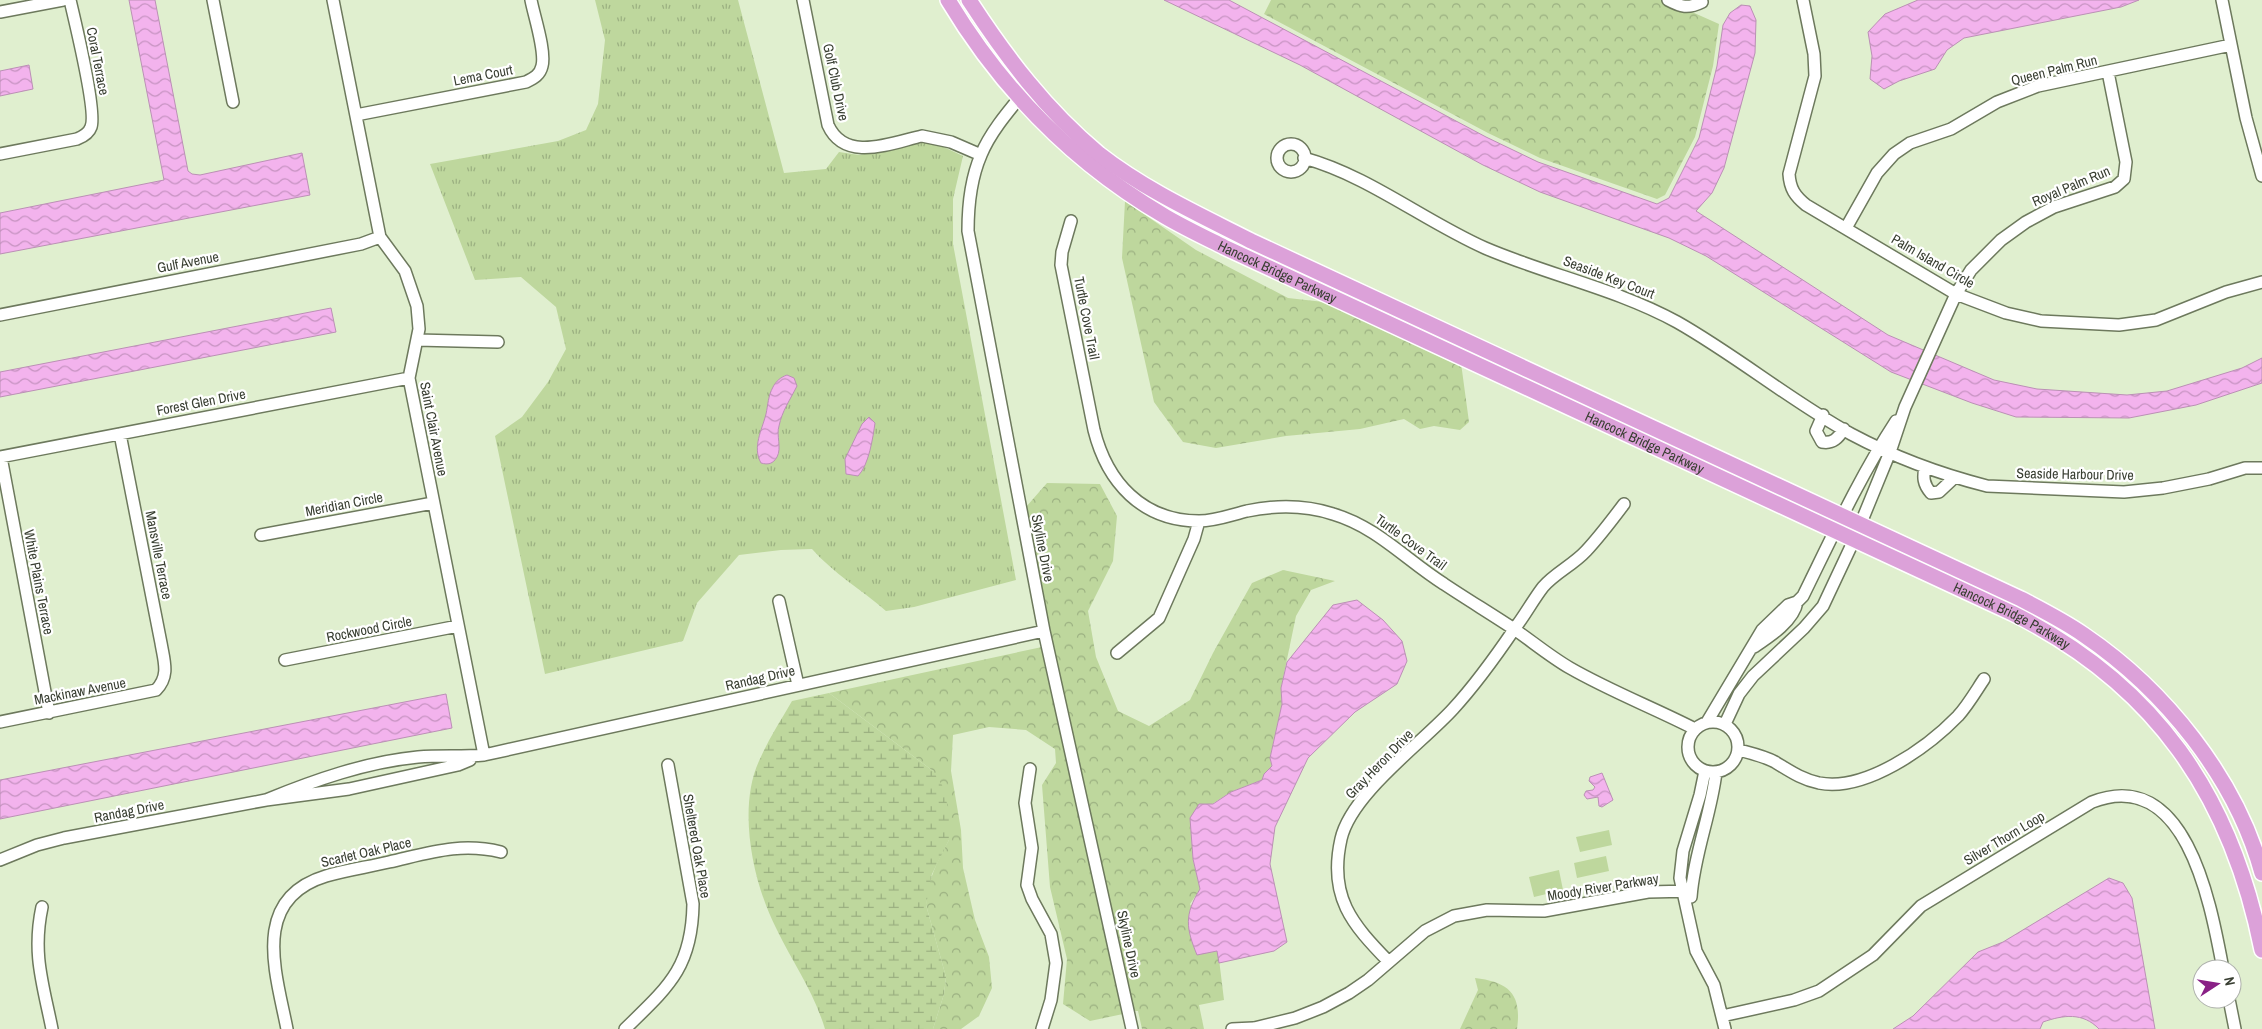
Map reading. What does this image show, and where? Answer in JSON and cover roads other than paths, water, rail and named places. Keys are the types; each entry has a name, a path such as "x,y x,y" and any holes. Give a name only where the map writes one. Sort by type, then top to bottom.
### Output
{"main road":[{"name":"Hancock Bridge Parkway","path":"948,0 977,44 1019,98 1039,120 1117,186 1168,219 2046,631 2093,662 2136,700 2179,750 2205,789 2223,822 2249,891 2262,950"},
{"name":"Hancock Bridge Parkway","path":"969,0 994,38 1030,85 1070,128 1101,155 1175,202 1252,241 1860,524 2053,616 2084,635 2127,668 2166,707 2211,765 2243,823 2262,874"}],"street":[{"path":"0,12 64,0"},
{"name":"Coral Terrace","path":"0,154 77,139 85,135 91,128 92,109 70,0"},
{"path":"214,0 233,102"},
{"name":"Saint Clair Avenue","path":"333,0 380,237 398,261 411,284 418,317 418,340 409,378 484,755"},
{"name":"Lema Court","path":"356,115 526,82 534,78 540,72 543,58 531,0"},
{"name":"Golf Club Drive","path":"803,0 828,125 832,135 843,144 858,148 922,136 932,137 981,155"},
{"path":"1668,0 1681,7 1691,7 1702,2"},
{"name":"Palm Island Circle","path":"1803,0 1814,54 1815,76 1789,174 1794,196 1806,205 1956,294 2006,313 2041,320 2119,326 2156,320 2226,292 2262,282"},
{"path":"2222,0 2262,176"},
{"name":"Queen Palm Run","path":"1846,228 1877,172 1894,154 1910,143 1950,129 1997,102 2017,93 2231,45"},
{"name":"Royal Palm Run","path":"1725,724 1739,694 1753,676 1781,651 1823,606 1854,540 1890,452 1913,388 1956,294 1972,270 2001,240 2026,222 2054,207 2115,187 2124,179 2126,162 2108,72"},
{"name":"Skyline Drive","path":"1030,85 1019,98 981,155 969,206 970,249 1044,630 1132,1029"},
{"name":"Seaside Key Court","path":"1304,158 1334,167 1451,232 1487,248 1637,301 1679,323 1822,416 1890,452"},
{"name":"Turtle Cove Trail","path":"1071,221 1062,252 1062,271 1094,430 1104,462 1119,485 1140,503 1170,517 1199,521 1275,507 1306,508 1344,517 1382,537 1424,572 1569,667 1696,729"},
{"name":"Gulf Avenue","path":"0,315 362,244 380,237"},
{"path":"418,340 498,342"},
{"name":"Forest Glen Drive","path":"0,457 409,378"},
{"name":"Royal Palm Run","path":"1707,722 1750,649 1765,634 1795,611 1797,602 1803,596 1879,447 1905,407"},
{"path":"1822,416 1816,431 1822,442 1829,443 1836,439 1844,429"},
{"name":"Mansville Terrace","path":"120,434 161,643 166,672 164,682"},
{"name":"Seaside Harbour Drive","path":"1890,452 1925,467 1986,486 2124,492 2163,488 2209,479 2245,468 2262,468"},
{"name":"White Plains Terrace","path":"0,457 49,712"},
{"path":"1925,467 1923,478 1926,488 1931,493 1939,492 1955,477"},
{"name":"Meridian Circle","path":"262,535 433,502"},
{"name":"Gray Heron Drive","path":"1389,962 1358,929 1347,909 1339,886 1338,862 1342,838 1350,818 1364,798 1454,709 1544,587 1586,551 1624,504"},
{"path":"1118,653 1159,618 1194,539 1199,521"},
{"path":"780,601 798,685"},
{"path":"1797,602 1813,618"},
{"name":"Rockwood Circle","path":"286,660 458,626"},
{"name":"Randag Drive","path":"0,860 37,845 64,838 266,800 349,789 458,765 484,755 1044,630"},
{"path":"1765,634 1781,651"},
{"path":"1739,750 1774,762 1809,781 1839,785 1859,781 1913,752 1942,731 1966,707 1984,679"},
{"name":"Mackinaw Avenue","path":"0,722 156,690 164,682"},
{"path":"1707,722 1725,724 1737,737 1739,750 1734,762 1728,768 1710,771 1694,763 1690,755 1689,740 1696,729 1707,722"},
{"name":"Randag Drive","path":"266,800 305,784 363,768 419,757 484,755"},
{"name":"Sheltered Oak Place","path":"625,1029 665,990 676,974 686,956 693,927 693,904 668,765"},
{"path":"1030,769 1025,803 1032,848 1028,885 1032,899 1052,934 1056,963 1051,1000 1042,1029"},
{"path":"1710,771 1684,851 1680,878 1687,891 1690,922 1696,951 1714,985 1725,1029"},
{"name":"Silver Thorn Loop","path":"1722,1016 1794,1000 1819,992 1873,955 1921,906 2092,802 2116,796 2148,802 2172,819 2188,845 2205,894 2221,959"},
{"name":"Scarlet Oak Place","path":"287,1029 272,944 282,911 290,898 303,886 325,876 450,848 474,847 501,852"},
{"name":"Moody River Parkway","path":"1232,1029 1252,1029 1294,1018 1323,1007 1368,980 1425,931 1454,916 1487,910 1544,912 1641,893 1687,891"},
{"path":"42,907 36,933 37,954 52,1029"},
{"path":"2231,1009 2234,1029"}],"water":[{"path":"129,0 155,0 188,171 192,174 200,175 302,153 310,195 0,254 0,213 164,180"},
{"path":"1164,0 1229,0 1486,137 1538,162 1657,204 1669,198 1699,138 1717,66 1723,25 1730,13 1741,5 1750,6 1756,20 1755,53 1724,168 1712,193 1696,211 1888,335 1994,380 2037,389 2127,395 2167,391 2242,368 2262,358 2262,383 2196,405 2129,418 2016,417 1972,403 1891,372 1706,256 1669,238 1540,192 1483,165 1300,65"},
{"path":"1918,0 2139,0 2121,7 1964,38 1947,50 1935,69 1899,81 1884,89 1870,79 1872,56 1868,32 1885,14"},
{"path":"29,65 33,89 0,96 0,71"},
{"path":"331,308 336,332 0,397 0,372"},
{"path":"787,375 794,378 797,386 780,421 778,453 772,463 761,463 757,451 770,394 777,381"},
{"path":"869,417 875,423 870,451 865,465 858,476 846,474 845,459 862,424"},
{"path":"1357,600 1383,620 1402,641 1407,661 1397,684 1355,712 1308,758 1275,827 1270,864 1287,942 1274,951 1219,963 1217,951 1197,955 1188,922 1191,906 1200,889 1193,859 1190,818 1199,804 1213,804 1231,792 1262,780 1264,774 1272,766 1270,758 1282,704 1281,688 1287,662 1333,605"},
{"path":"446,694 452,728 0,819 0,780"},
{"path":"1602,773 1613,800 1602,807 1599,806 1598,797 1587,799 1584,795 1586,791 1593,790 1595,787 1589,781 1590,777"},
{"path":"2109,878 2123,883 2132,898 2155,1029 2099,1029 2080,1017 2073,1016 2043,1022 2040,1029 1893,1029 1913,1016 1978,952 2003,942"}]}
